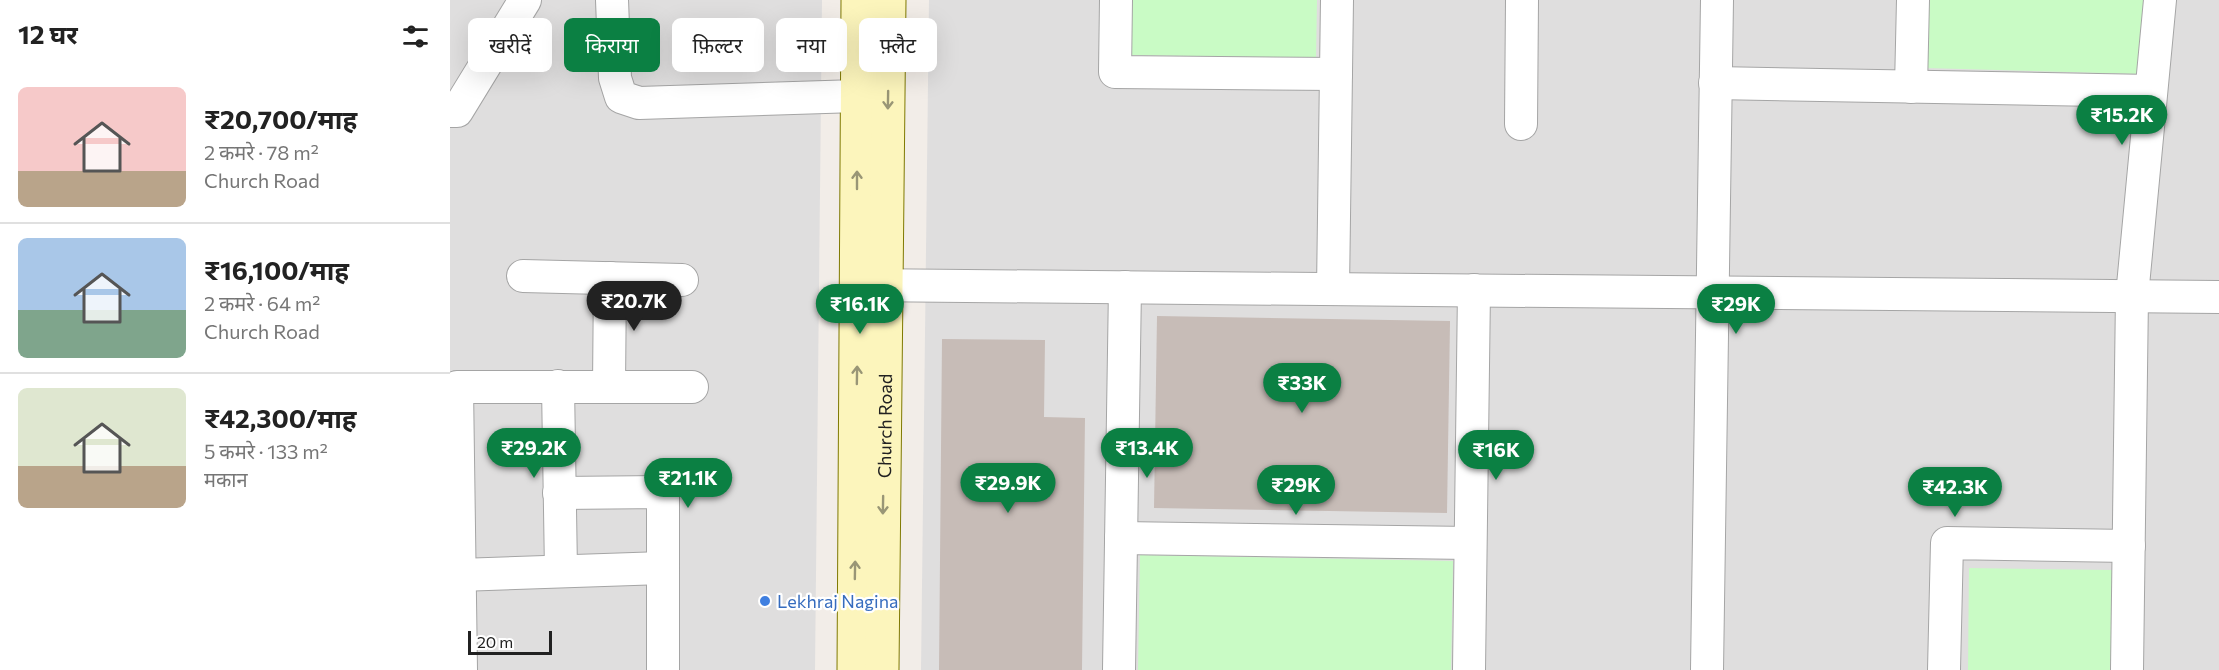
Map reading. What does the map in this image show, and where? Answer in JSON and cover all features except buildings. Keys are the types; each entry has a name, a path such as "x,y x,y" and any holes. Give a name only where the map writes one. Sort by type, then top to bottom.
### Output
{"street":[{"path":"450,111 457,111 525,0"},
{"name":"Church Road","path":"858,0 857,96 872,285 882,670"},
{"name":"Church Road","path":"854,670 872,285 889,0"},
{"path":"1116,0 1115,72 1336,75"},
{"path":"1333,289 1337,0"},
{"path":"1521,124 1522,0"},
{"path":"1707,670 1717,0"},
{"path":"1911,87 1913,0"},
{"path":"2127,670 2133,296 2160,0"},
{"path":"605,4 615,78 621,97 639,103 857,96"},
{"path":"1715,82 2151,91"},
{"path":"523,276 682,280"},
{"path":"609,386 610,278"},
{"path":"872,285 2219,297"},
{"path":"1119,670 1125,287"},
{"path":"1469,670 1474,290"},
{"path":"558,386 561,571"},
{"path":"461,670 457,387 692,387"},
{"path":"559,493 663,492 663,670"},
{"path":"1121,538 1470,543"},
{"path":"1944,670 1947,543 2129,546"},
{"path":"459,575 663,568"}],"shaded area":[{"path":"450,0 822,0 822,18 776,18 776,72 821,72 815,670 450,670"},
{"path":"929,0 2219,0 2219,670 921,670 928,72 937,72 937,18 929,18"}],"green space":[{"path":"1130,0 1317,0 1316,58 1129,55"},
{"path":"1927,0 2144,0 2140,74 1925,68"},
{"path":"1140,555 1453,561 1451,670 1138,670"},
{"path":"1969,568 2113,570 2112,670 1968,670"}],"place":[{"name":"Lekhraj Nagina","path":"765,601"}]}
